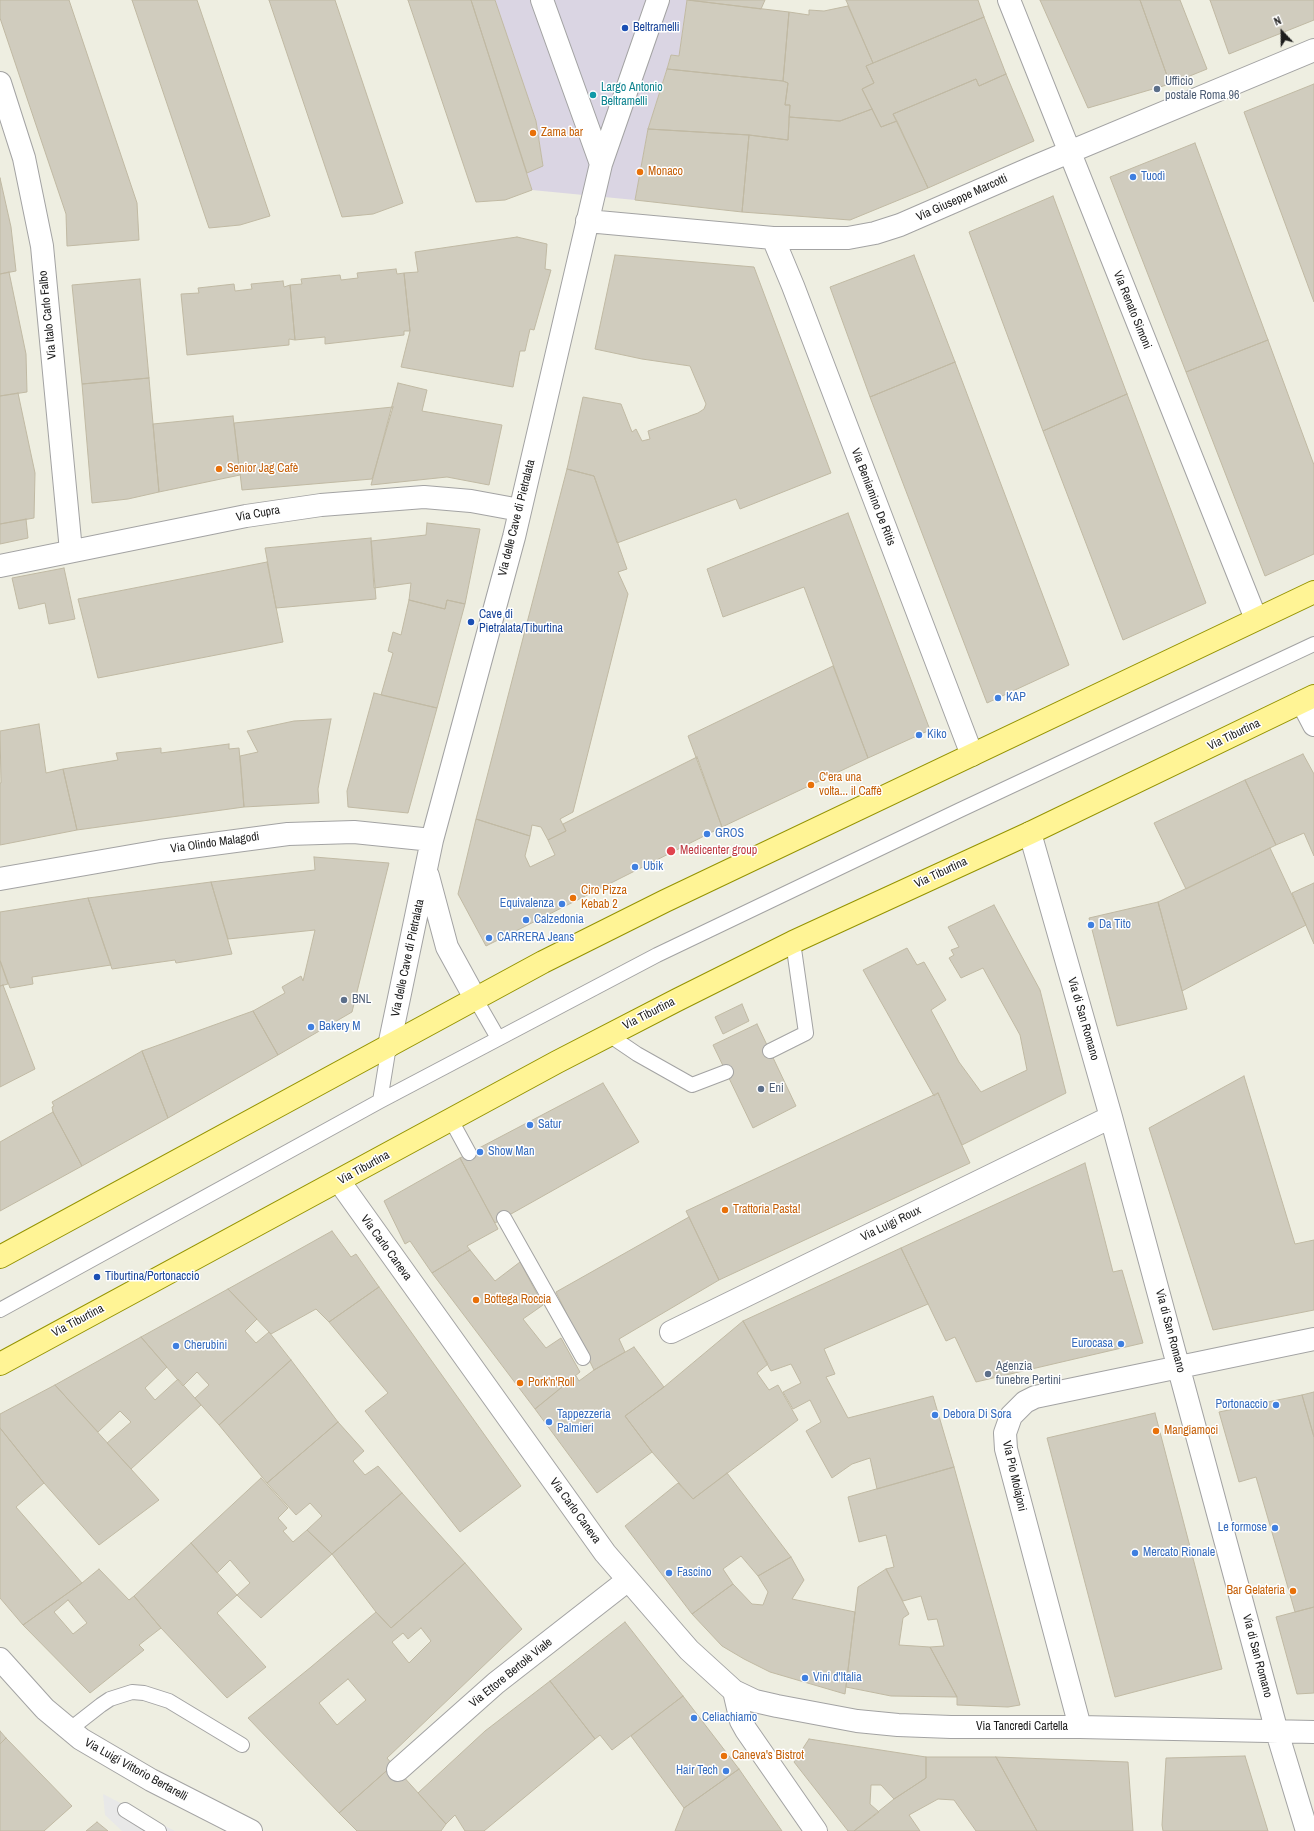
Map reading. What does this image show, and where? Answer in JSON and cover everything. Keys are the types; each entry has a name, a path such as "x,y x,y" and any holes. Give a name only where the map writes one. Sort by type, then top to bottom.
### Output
{"main road":[{"path":"0,1257 543,962 665,902 1314,592"},
{"name":"Via Tiburtina","path":"0,1364 609,1035 792,942 1030,832 1308,699"}],"street":[{"path":"542,0 577,101 601,164"},
{"path":"601,164 658,0"},
{"name":"Via Renato Simoni","path":"1009,0 1256,619"},
{"name":"Via Giuseppe Marcotti","path":"587,221 773,238 848,238 876,233 900,225 1314,50"},
{"name":"Via Italo Carlo Falbo","path":"0,83 24,158 42,246 71,551"},
{"name":"Via delle Cave di Pietralata","path":"389,1046 432,840 520,510 601,164"},
{"name":"Via Beniamino De Ritis","path":"773,238 793,286 972,755"},
{"name":"Via Cupra","path":"0,566 246,516 328,504 424,497 471,501 520,510"},
{"path":"1308,699 1314,726"},
{"name":"Via Olindo Malagodi","path":"0,879 160,851 282,834 354,832 432,840"},
{"name":"Via di San Romano","path":"1030,832 1111,1117 1277,1732 1307,1831"},
{"name":"Via delle Cave di Pietralata","path":"426,871 447,947 475,998"},
{"name":"Via Luigi Roux","path":"671,1332 1111,1117"},
{"name":"Via Carlo Caneva","path":"339,1181 584,1526 628,1580 689,1650 734,1691"},
{"name":"Via Pio Molajoni","path":"1080,1727 1006,1449 1004,1433 1007,1424 1025,1402 1035,1397 1314,1339"},
{"name":"Via Ettore Bertolè Viale","path":"398,1770 496,1682 628,1580"},
{"name":"Via Luigi Vittorio Bertarelli","path":"0,1659 45,1709 69,1730 118,1762 251,1831"},
{"path":"734,1691 741,1721 746,1730 816,1831"},
{"name":"Via Tancredi Cartella","path":"734,1691 764,1704 857,1721 938,1727 1080,1727 1314,1732"}],"lane":[{"path":"0,1310 380,1101 657,955 1314,644"},
{"path":"770,1051 806,1033 792,942"},
{"path":"475,998 498,1038"},
{"path":"609,1035 637,1054 692,1085 726,1072"},
{"path":"380,1101 389,1046"},
{"path":"451,1120 469,1153"},
{"path":"504,1218 583,1358"},
{"path":"69,1730 110,1699 132,1692 144,1693 169,1701 242,1745"},
{"path":"125,1810 159,1831"}],"shaded area":[{"name":"Largo Antonio Beltramelli","path":"495,0 687,0 679,56 671,55 648,129 635,200 532,190 527,173 543,165 536,121"},
{"path":"103,1794 175,1831 122,1831 105,1815"}],"building":[{"path":"0,0 69,0 137,203 139,240 67,246 66,214 0,18"},
{"path":"132,0 197,0 270,216 240,225 209,228"},
{"path":"269,0 335,0 403,203 373,214 342,217"},
{"path":"408,0 471,0 532,190 505,200 476,202"},
{"path":"471,0 495,0 536,121 543,166 527,173"},
{"path":"687,0 789,12 783,81 667,69 671,55 679,56"},
{"path":"689,0 765,0 761,9"},
{"path":"846,0 978,0 984,17 873,63"},
{"path":"1040,0 1140,0 1170,84 1088,108"},
{"path":"1140,0 1180,0 1207,69 1170,84"},
{"path":"1210,0 1314,0 1314,20 1229,54"},
{"path":"848,6 873,63 866,66 874,83 862,89 872,109 840,121 789,117 790,105 785,105 788,83 783,81 789,12 809,15 809,10 824,11"},
{"path":"984,17 1006,74 979,86 976,79 893,114 897,121 881,127 862,89 874,83 866,66"},
{"path":"667,69 783,81 788,83 785,105 790,105 788,140 749,135 648,129"},
{"path":"1006,74 1034,141 928,188 893,114 976,79 979,86"},
{"path":"1314,84 1314,302 1244,112"},
{"path":"872,109 881,127 897,121 928,188 850,220 742,212 749,135 788,140 789,117 840,121"},
{"path":"648,129 749,135 742,212 635,200"},
{"path":"1195,143 1268,340 1186,372 1110,177"},
{"path":"0,178 11,227 16,271 0,274"},
{"path":"1053,196 1127,394 1043,431 969,232"},
{"path":"517,237 547,244 545,269 551,270 534,330 530,329 525,351 520,351 513,387 401,367 410,331 404,273 418,272 415,252"},
{"path":"615,255 754,267 831,473 740,509 736,499 617,543 594,476 567,469 583,397 621,404 632,432 636,429 642,441 650,439 648,431 698,413 704,409 706,404 690,366 642,359 595,349"},
{"path":"914,255 955,362 870,397 830,287"},
{"path":"396,269 397,274 404,273 410,331 404,331 404,335 325,344 325,337 295,340 290,285 302,284 301,279 340,275 341,280 358,278 357,273"},
{"path":"9,272 26,354 27,392 0,396 0,274"},
{"path":"140,279 149,378 82,384 72,285"},
{"path":"283,281 284,287 290,285 295,340 289,339 289,345 187,355 181,294 199,293 198,288 234,284 235,291 252,289 251,284"},
{"path":"1268,340 1314,465 1314,554 1265,576 1186,372"},
{"path":"955,362 1069,665 987,703 870,397"},
{"path":"149,378 159,492 128,499 92,503 82,384"},
{"path":"398,383 427,390 422,411 502,425 489,485 447,477 371,485"},
{"path":"18,393 35,473 34,518 0,524 0,396"},
{"path":"1127,394 1206,603 1123,640 1043,431"},
{"path":"393,407 372,479 242,490 234,423"},
{"path":"233,416 240,475 159,492 153,424"},
{"path":"567,469 594,476 627,569 618,572 628,594 573,812 560,819 566,831 548,840 541,827 532,825 530,836 476,819"},
{"path":"848,513 930,730 868,758 804,587 723,617 707,569"},
{"path":"26,519 28,538 0,544 0,524"},
{"path":"427,523 480,529 465,604 447,600 445,609 409,600 411,583 374,588 371,541 426,535"},
{"path":"371,538 376,599 276,608 265,548"},
{"path":"267,562 283,642 98,678 78,599"},
{"path":"64,568 75,619 49,624 45,603 19,609 12,578"},
{"path":"409,600 445,609 447,600 465,604 437,708 381,695 393,653 388,651 393,632 401,635"},
{"path":"833,666 868,758 722,827 688,736"},
{"path":"374,693 437,708 408,813 348,807 347,791"},
{"path":"331,719 318,789 319,803 244,807 240,756 258,752 247,731 294,721"},
{"path":"39,724 46,773 63,769 77,830 0,845 0,731"},
{"path":"229,744 229,749 239,748 244,807 77,830 63,769 118,760 116,753 161,748 161,753"},
{"path":"1303,754 1314,774 1314,856 1304,833 1276,845 1245,780"},
{"path":"697,757 722,827 486,946 458,894 476,819 530,836 525,856 530,867 555,855 548,840 566,831 563,824"},
{"path":"1245,780 1276,845 1186,889 1154,823"},
{"path":"1270,848 1306,925 1182,991 1158,902"},
{"path":"314,857 389,863 352,1012 278,1055 253,1011 285,993 282,987 301,976 303,981 315,930 228,939 211,882 315,870"},
{"path":"211,882 232,954 176,963 175,960 112,969 88,898"},
{"path":"1314,883 1314,944 1292,893"},
{"path":"88,898 111,965 32,977 33,984 10,988 0,960 0,912"},
{"path":"1158,902 1187,1009 1117,1026 1089,918"},
{"path":"994,905 1040,990 1066,1093 962,1145 938,1093 934,1096 863,970 907,948 917,965 924,962 946,1000 931,1010 959,1062 981,1092 1027,1070 1020,1035 983,968 961,978 949,958 954,955 951,950 959,947 948,927"},
{"path":"0,961 8,984 0,986"},
{"path":"3,985 35,1069 0,1087 0,986"},
{"path":"742,1004 749,1021 723,1034 715,1017"},
{"path":"253,1011 278,1055 168,1118 142,1051"},
{"name":"Eni","path":"757,1024 796,1106 753,1128 713,1045"},
{"path":"142,1051 168,1118 82,1166 53,1112 52,1107 54,1106 52,1102"},
{"path":"1244,1076 1295,1244 1314,1240 1314,1310 1213,1330 1149,1128"},
{"path":"603,1083 639,1142 495,1223 460,1158"},
{"path":"938,1093 970,1163 719,1280 686,1211"},
{"path":"53,1112 82,1166 0,1211 0,1142"},
{"path":"460,1158 498,1229 467,1246 470,1250 432,1273 410,1241 405,1244 384,1201"},
{"path":"1085,1163 1113,1272 1122,1270 1143,1343 976,1382 955,1337 946,1341 901,1248"},
{"path":"689,1217 719,1280 619,1339 625,1352 594,1370 556,1292"},
{"path":"332,1231 351,1257 356,1254 379,1287 329,1322 316,1309 271,1334 228,1289"},
{"path":"901,1248 928,1304 824,1349 835,1374 826,1377 848,1418 933,1396 954,1467 877,1489 870,1458 852,1464 832,1478 806,1431 821,1422 810,1400 793,1409 783,1392 801,1383 791,1364 771,1371 743,1321"},
{"path":"470,1250 495,1281 520,1262 543,1305 523,1319 546,1348 561,1338 580,1372 535,1409 432,1273"},
{"path":"379,1287 521,1486 460,1532 365,1411 388,1393 329,1322"},
{"path":"228,1289 257,1319 245,1331 256,1343 269,1332 291,1360 219,1425 195,1398 209,1385 197,1372 183,1386 141,1337"},
{"path":"743,1321 768,1364 757,1373 769,1390 778,1385 798,1420 693,1499 652,1452 625,1416 664,1387"},
{"path":"141,1337 167,1367 145,1388 155,1400 178,1379 201,1405 131,1469 107,1443 131,1422 120,1411 98,1432 55,1385"},
{"path":"634,1347 664,1387 625,1416 652,1452 597,1493 535,1409 576,1376 579,1381 594,1370"},
{"path":"291,1360 338,1422 267,1483 219,1425"},
{"path":"55,1385 159,1500 99,1545 44,1483 0,1428 0,1414"},
{"path":"1314,1392 1314,1437 1302,1395"},
{"path":"1302,1395 1314,1437 1314,1607 1295,1612 1256,1477 1239,1482 1219,1412"},
{"name":"Mercato Rionale","path":"1155,1413 1222,1669 1115,1697 1047,1438"},
{"path":"338,1422 364,1451 353,1461 365,1475 378,1466 402,1493 332,1554 307,1530 322,1516 310,1503 296,1515 267,1483"},
{"path":"0,1428 44,1483 16,1507 82,1583 23,1625 0,1598"},
{"path":"954,1467 1020,1705 1008,1707 957,1705 957,1697 930,1647 944,1646 937,1619 928,1620 921,1596 903,1601 886,1569 894,1567 886,1535 859,1542 848,1497"},
{"path":"727,1473 791,1557 758,1576 741,1556 723,1569 733,1584 692,1614 625,1526 678,1483 693,1499"},
{"path":"261,1478 288,1508 278,1518 287,1528 283,1531 293,1542 307,1530 332,1554 261,1618 237,1595 250,1583 230,1560 217,1573 191,1543"},
{"path":"402,1493 465,1563 391,1628 376,1612 332,1554"},
{"path":"191,1543 237,1595 217,1613 266,1667 227,1698 161,1628 134,1596"},
{"path":"791,1557 804,1580 792,1599 855,1612 845,1694 770,1672 744,1659 722,1646 692,1614 733,1584 752,1604 763,1605 768,1592 758,1576"},
{"path":"465,1563 522,1629 387,1758 393,1765 339,1813 248,1718 376,1612 391,1628","holes":["421,1628 431,1641 409,1663 392,1642 403,1633 408,1639","348,1679 366,1700 337,1725 319,1703"]},
{"path":"99,1569 129,1600 134,1596 161,1628 139,1645 144,1650 90,1693 23,1625","holes":["68,1600 87,1623 73,1634 54,1612"]},
{"path":"886,1569 909,1614 903,1618 899,1645 930,1647 957,1697 891,1696 846,1687 858,1587"},
{"path":"1314,1607 1314,1693 1297,1694 1276,1617"},
{"path":"625,1622 683,1696 612,1750 600,1735 595,1739 550,1681"},
{"path":"550,1681 595,1739 484,1831 465,1831 455,1815 446,1824 418,1793 485,1731"},
{"path":"683,1696 739,1769 684,1808 631,1736"},
{"path":"0,1731 6,1738 0,1744"},
{"path":"6,1738 72,1806 44,1831 0,1831 0,1744"},
{"path":"809,1739 926,1757 926,1778 894,1799 881,1785 871,1785 870,1804 879,1812 854,1831 848,1831 794,1762"},
{"path":"1245,1756 1268,1831 1163,1831 1162,1825 1166,1758"},
{"path":"926,1757 996,1757 1037,1831 976,1831 954,1800 938,1799 909,1815 920,1831 854,1831 894,1799 926,1778"},
{"path":"996,1757 1128,1762 1133,1831 1037,1831"},
{"path":"393,1765 446,1824 441,1831 357,1831 339,1813"},
{"path":"739,1769 782,1831 675,1831 684,1808"},
{"path":"97,1822 108,1831 86,1831"}],"place":[{"name":"Beltramelli","path":"625,28"},
{"name":"Ufficio postale Roma 96","path":"1157,89"},
{"name":"Largo Antonio Beltramelli","path":"593,95"},
{"name":"Zama bar","path":"533,133"},
{"name":"Monaco","path":"640,172"},
{"name":"Tuodì","path":"1133,177"},
{"name":"Senior Jag Cafè","path":"219,469"},
{"name":"Cave di Pietralata/Tiburtina","path":"471,622"},
{"name":"KAP","path":"998,698"},
{"name":"Kiko","path":"919,735"},
{"name":"C'era una volta... il Caffè","path":"811,785"},
{"name":"GROS","path":"707,834"},
{"name":"Medicenter group","path":"671,851"},
{"name":"Ubik","path":"635,867"},
{"name":"Ciro Pizza Kebab 2","path":"573,898"},
{"name":"Equivalenza","path":"562,904"},
{"name":"Calzedonia","path":"526,920"},
{"name":"Da Tito","path":"1091,925"},
{"name":"CARRERA Jeans","path":"489,938"},
{"name":"BNL","path":"344,1000"},
{"name":"Bakery M","path":"311,1027"},
{"name":"Eni","path":"761,1089"},
{"name":"Satur","path":"530,1125"},
{"name":"Show Man","path":"480,1152"},
{"name":"Trattoria Pasta!","path":"725,1210"},
{"name":"Tiburtina/Portonaccio","path":"97,1277"},
{"name":"Bottega Roccia","path":"476,1300"},
{"name":"Eurocasa","path":"1121,1344"},
{"name":"Cherubini","path":"176,1346"},
{"name":"Agenzia funebre Pertini","path":"988,1374"},
{"name":"Pork'n'Roll","path":"520,1383"},
{"name":"Portonaccio","path":"1276,1405"},
{"name":"Debora Di Sora","path":"935,1415"},
{"name":"Tappezzeria Palmieri","path":"549,1422"},
{"name":"Mangiamoci","path":"1156,1431"},
{"name":"Le formose","path":"1275,1528"},
{"name":"Mercato Rionale","path":"1135,1553"},
{"name":"Fascino","path":"669,1573"},
{"name":"Bar Gelateria","path":"1293,1591"},
{"name":"Vini d'Italia","path":"805,1678"},
{"name":"Celiachiamo","path":"694,1718"},
{"name":"Caneva's Bistrot","path":"724,1756"},
{"name":"Hair Tech","path":"726,1771"}]}
